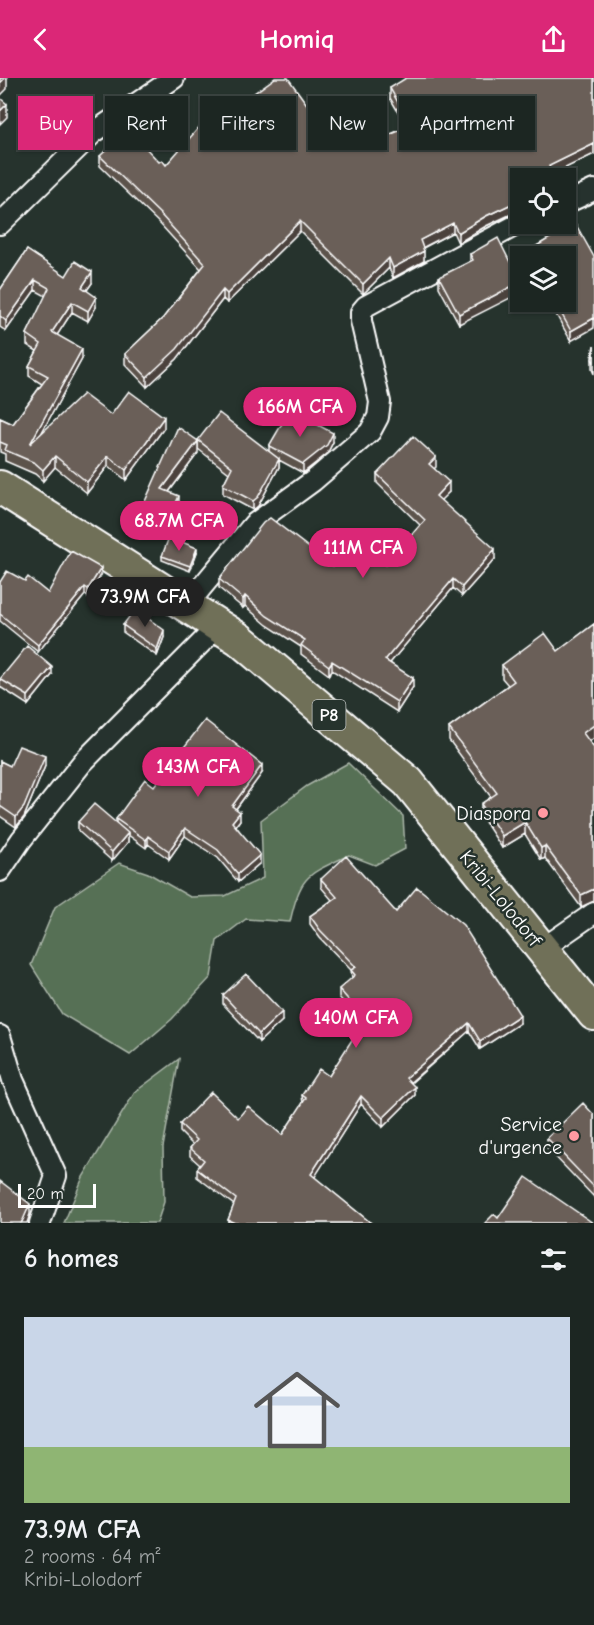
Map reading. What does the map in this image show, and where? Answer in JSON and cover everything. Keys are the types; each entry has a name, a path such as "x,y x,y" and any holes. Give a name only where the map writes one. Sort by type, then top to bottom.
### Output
{"main road":[{"name":"Kribi-Lolodorf","path":"0,487 239,639 408,782 594,1014"}],"street":[{"path":"0,224 93,133 174,78"},
{"path":"576,198 594,190"},
{"path":"186,606 254,524 313,481 370,432 378,417 380,402 361,321 361,312 366,306 510,228"},
{"path":"0,871 21,840 82,763 218,626"},
{"path":"542,949 594,913"},
{"path":"0,1036 13,1080 56,1176 40,1223"}],"green space":[{"path":"348,763 403,816 405,849 375,865 349,855 315,872 302,885 290,922 246,919 217,941 211,977 172,1019 130,1055 62,1014 31,965 55,907 119,863 148,873 190,897 225,896 263,878 261,820 307,786"},
{"path":"179,1059 163,1147 164,1202 157,1223 64,1223 83,1177 135,1092"}],"building":[{"path":"275,78 288,78 308,106 308,150 387,150 387,136 399,131 399,150 535,150 535,96 399,96 399,104 390,88 406,78 594,78 594,144 549,166 550,168 510,168 510,205 458,233 453,223 420,240 424,251 393,268 389,258 363,284 300,221 227,294 223,290 177,349 147,377 125,354 163,318 205,264 161,215 100,156 106,150 148,150 159,162 162,160 166,165 179,150 188,150 188,140 200,126 200,150 296,150 296,96 250,96"},
{"path":"0,98 7,104 0,111"},
{"path":"576,225 594,257 594,318 571,331 561,312 576,312 576,246 537,246 557,234 576,234"},
{"path":"498,238 510,262 510,287 459,314 439,277 473,260 470,254"},
{"path":"27,250 66,276 75,261 92,272 82,287 96,297 88,311 72,302 52,332 82,349 30,444 83,394 111,415 129,391 164,417 126,470 108,456 87,482 55,456 43,470 35,463 5,450 7,445 0,442 0,418 13,424 48,376 29,366 41,344 27,334 49,288 35,280 6,321 0,316 0,290"},
{"path":"290,410 333,433 327,445 303,464 269,446"},
{"path":"219,413 279,459 258,497 253,501 223,485 232,467 198,440"},
{"path":"178,427 198,441 162,489 179,496 165,527 139,515"},
{"path":"413,436 436,457 429,464 449,482 436,496 495,549 462,587 453,579 385,660 413,678 397,702 332,661 329,666 301,645 305,640 267,616 245,596 243,599 219,579 263,523 270,518 333,566 357,539 386,565 425,520 377,474"},
{"path":"169,537 197,548 190,566 162,556"},
{"path":"71,551 101,568 88,589 85,587 38,645 0,614 0,582 7,571 25,581 28,577 48,593"},
{"path":"135,609 164,630 157,649 123,625"},
{"path":"594,624 594,725 583,733 594,748 594,889 581,895 545,846 541,848 525,822 502,836 481,804 497,793 449,728 514,681 502,665 545,633 558,651"},
{"path":"27,646 52,667 28,696 0,679"},
{"path":"205,720 262,765 232,806 240,812 232,822 260,855 238,874 218,850 185,828 169,851 148,836 146,840 116,819 145,779 154,786"},
{"path":"19,746 45,756 24,807 16,817 0,806 0,761 10,766"},
{"path":"94,804 128,833 112,852 78,822"},
{"path":"346,856 396,912 417,887 463,925 520,1015 480,1041 469,1023 406,1078 415,1087 383,1118 361,1096 311,1174 371,1223 235,1223 228,1220 236,1199 197,1169 204,1160 190,1148 197,1140 180,1124 211,1092 238,1118 248,1106 282,1135 306,1098 302,1095 319,1069 329,1076 360,1027 368,1022 339,989 355,975 351,970 356,967 320,930 310,916 337,897 321,879"},
{"path":"246,974 282,1012 259,1034 223,995"},
{"path":"583,1103 594,1115 594,1187 547,1138"},
{"path":"526,1177 593,1223 485,1223 494,1214 498,1218"},
{"path":"0,1181 30,1204 21,1223 0,1223"}],"place":[{"name":"Diaspora","path":"543,813"},
{"name":"Service d'urgence","path":"574,1136"}]}
